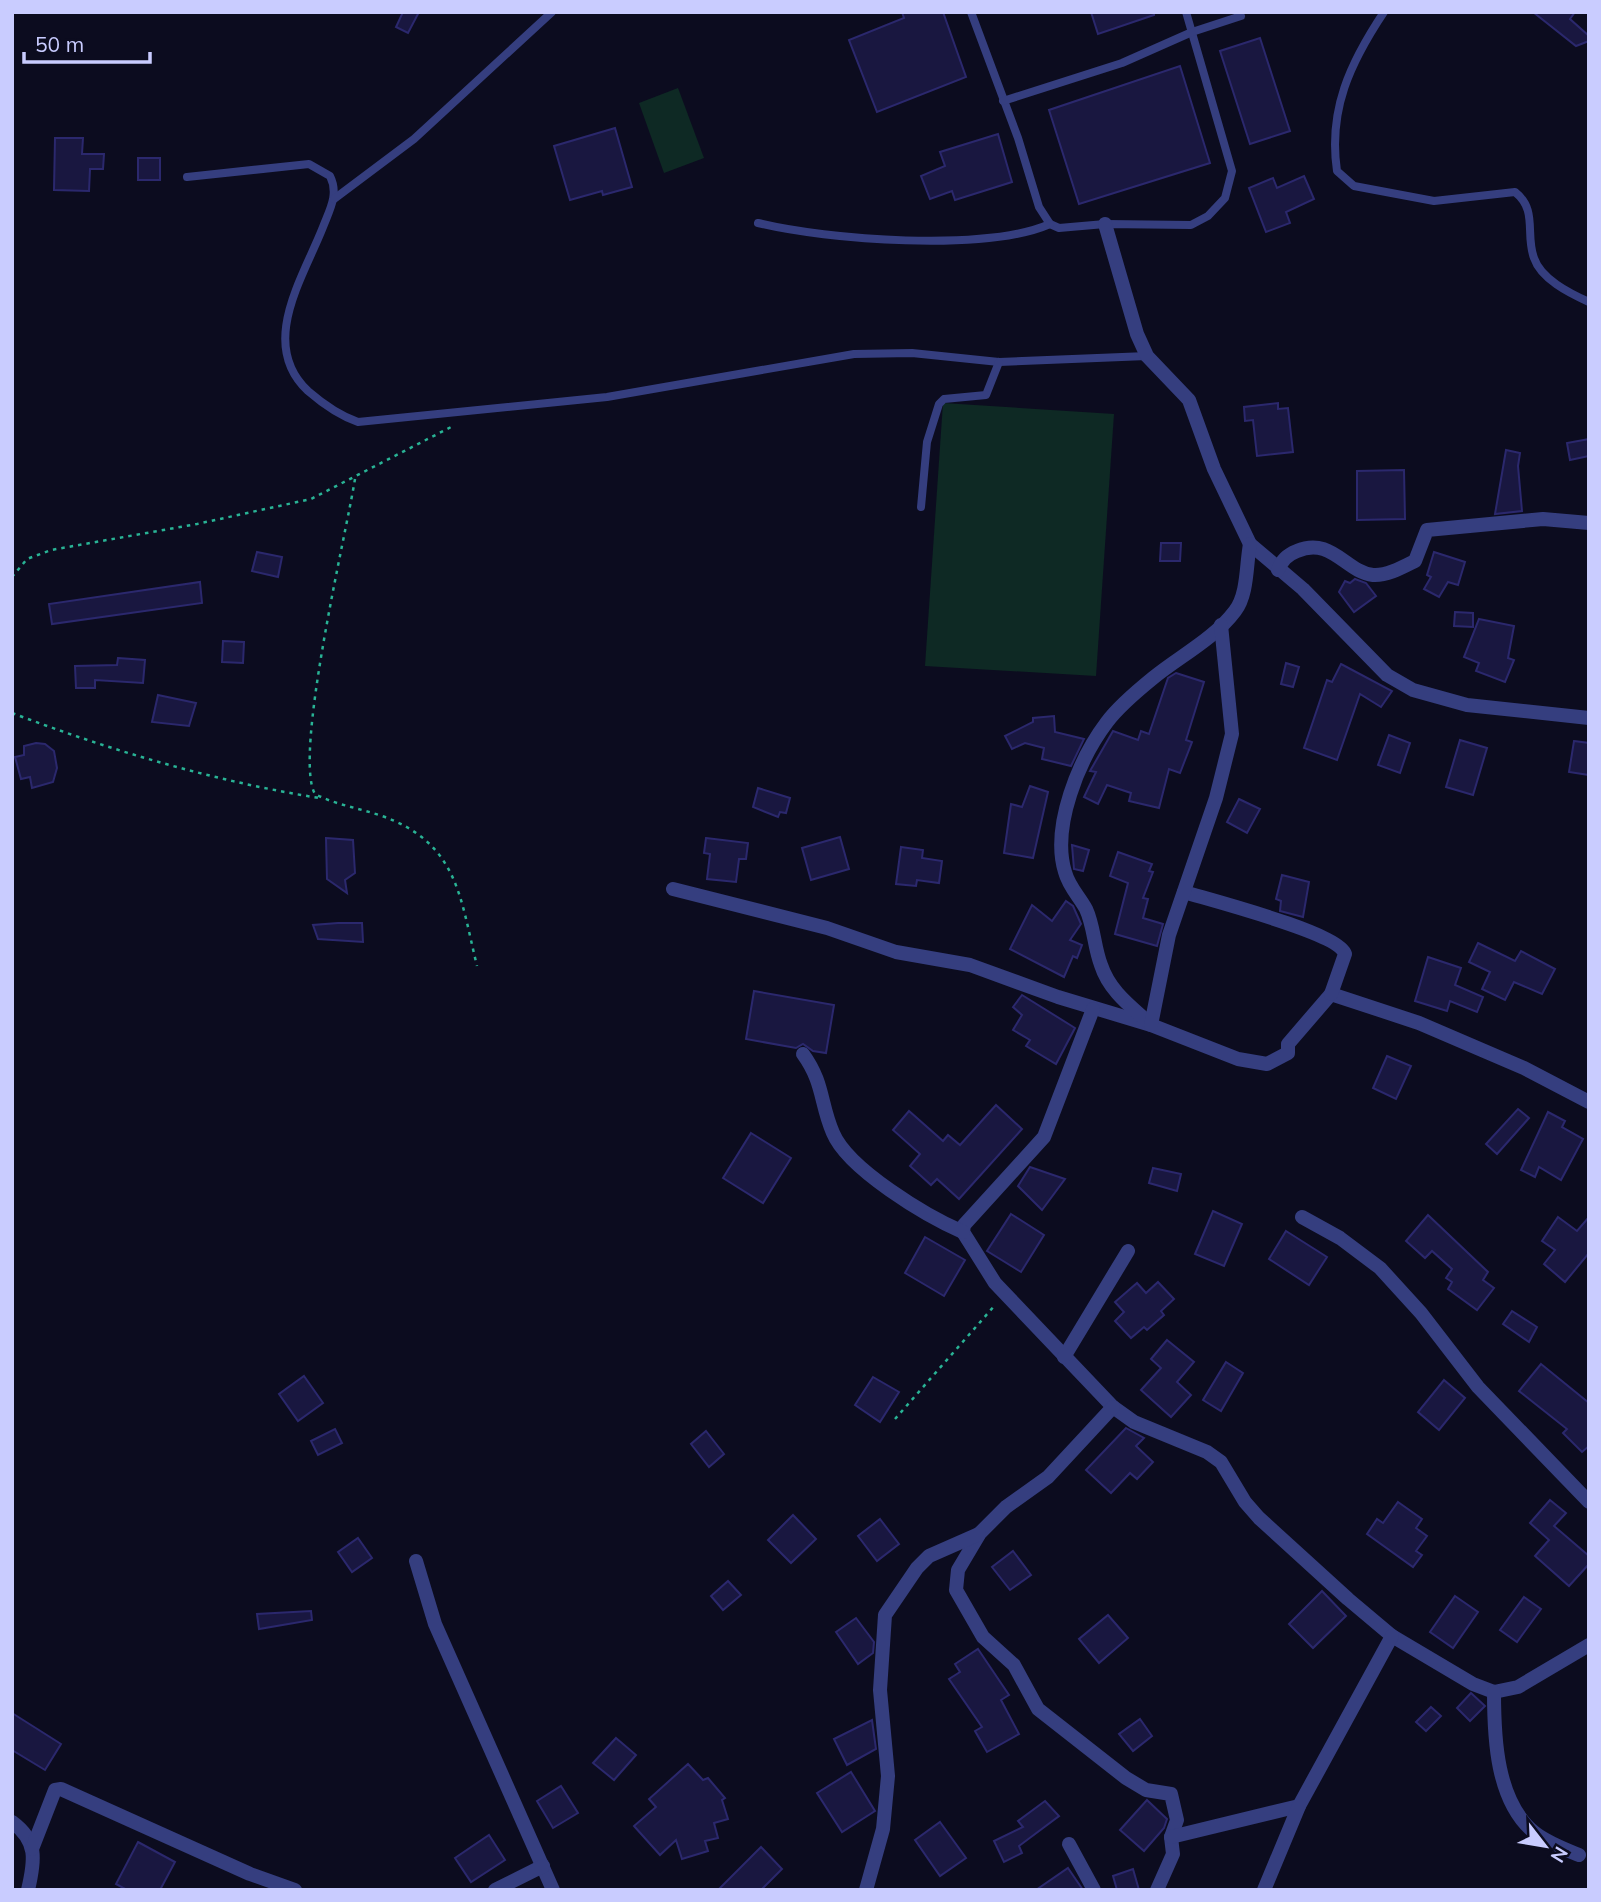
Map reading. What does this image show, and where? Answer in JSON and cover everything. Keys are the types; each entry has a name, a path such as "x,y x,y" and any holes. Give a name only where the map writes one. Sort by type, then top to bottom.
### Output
{"street":[{"path":"1105,224 1147,356 1189,400 1214,469 1250,544 1303,589 1387,675 1413,690 1467,705 1589,718"},
{"path":"1278,570 1288,556 1313,547 1340,556 1363,571 1376,575 1415,561 1427,530 1543,519 1589,523"},
{"path":"1152,1025 1118,995 1100,965 1086,911 1071,888 1064,870 1060,845 1065,815 1090,749 1109,719 1151,679 1234,612 1241,599 1250,544"},
{"path":"1152,1025 1169,935 1216,798 1232,734 1220,625"},
{"path":"673,889 827,928 896,952 970,965 1093,1009 1152,1025 1238,1059 1267,1064 1288,1054 1287,1044 1331,994 1345,954 1337,943 1278,921 1184,892"},
{"path":"1331,994 1419,1023 1524,1068 1589,1102"},
{"path":"963,1232 969,1218 1044,1137 1093,1009"},
{"path":"803,1054 820,1081 832,1131 841,1150 862,1169 915,1205 963,1232 1006,1294 1113,1407 1135,1422 1207,1452 1221,1462 1245,1502 1259,1518 1392,1636 1473,1684 1494,1692 1518,1687 1589,1645"},
{"path":"1302,1217 1340,1238 1380,1268 1421,1313 1478,1387 1589,1502"},
{"path":"1064,1357 1128,1251"},
{"path":"1113,1407 1048,1478 1006,1507 980,1533 963,1560 956,1577 956,1590 983,1637 1014,1665 1038,1709 1126,1778 1146,1790 1171,1794 1177,1820 1171,1837 1173,1854 1157,1890"},
{"path":"866,1890 877,1856 888,1776 880,1690 885,1615 917,1568 929,1556 980,1533"},
{"path":"416,1561 435,1623 553,1890"},
{"path":"1264,1890 1299,1806 1392,1636"},
{"path":"1494,1692 1497,1759 1511,1799 1536,1834 1579,1855"},
{"path":"28,1890 32,1849 49,1799 55,1790 61,1789 168,1838 295,1890"},
{"path":"1171,1837 1299,1806"},
{"path":"12,1822 27,1835 32,1849"},
{"path":"1069,1844 1094,1890"},
{"path":"495,1890 543,1866"}],"lane":[{"path":"552,12 415,139 334,199 288,313 283,336 284,353 294,377 333,410 358,422 620,396 855,354 912,353 999,362 1147,356"},
{"path":"971,12 1039,207 1050,224 1059,228 1105,224 1126,227 1191,225 1208,216 1225,198 1232,171 1186,12"},
{"path":"1384,12 1359,54 1341,97 1334,127 1337,172 1354,186 1434,201 1493,192 1516,192 1528,206 1531,249 1541,271 1589,302"},
{"path":"1003,101 1122,63 1192,33 1241,16"},
{"path":"187,177 309,164 330,176 334,199"},
{"path":"758,223 811,233 915,240 1001,237 1022,234 1050,224"},
{"path":"921,507 928,442 939,404 944,400 986,395 999,362"}],"path":[{"path":"12,577 27,559 51,550 197,524 311,499 444,432 471,410"},
{"path":"323,798 315,794 308,777 310,734 355,479"},
{"path":"12,713 134,755 206,776 323,798 397,822 416,831 439,850 452,872 477,966"},
{"path":"895,1419 1006,1294"}],"green space":[{"path":"678,88 704,158 664,173 639,103"},
{"path":"943,403 1114,414 1096,676 925,666"}],"building":[{"path":"403,12 419,12 408,33 396,27"},
{"path":"902,12 943,12 966,77 877,112 849,40 904,18"},
{"path":"1091,12 1154,12 1154,15 1098,34"},
{"path":"1533,12 1575,12 1570,19 1589,36 1589,41 1576,46"},
{"path":"1260,38 1290,131 1250,144 1220,51"},
{"path":"1180,66 1210,163 1079,204 1049,110"},
{"path":"615,128 632,187 603,195 602,191 570,200 554,146"},
{"path":"998,134 1012,182 955,200 952,191 930,199 921,176 945,166 940,152"},
{"path":"55,138 83,138 82,154 104,154 103,169 90,169 89,191 54,190"},
{"path":"138,158 160,158 160,180 138,180"},
{"path":"1304,176 1314,199 1286,212 1290,223 1266,232 1249,188 1273,178 1277,188"},
{"path":"1278,403 1278,409 1288,408 1293,452 1257,456 1253,420 1245,421 1244,407"},
{"path":"1589,439 1589,456 1570,460 1567,443"},
{"path":"1506,450 1520,453 1518,466 1522,511 1495,514"},
{"path":"1404,470 1405,519 1357,520 1357,471"},
{"path":"1161,543 1181,543 1180,561 1160,561"},
{"path":"257,552 282,557 278,577 252,571"},
{"path":"1434,552 1465,562 1458,585 1448,582 1439,597 1424,589 1431,577 1427,575"},
{"path":"1355,579 1366,583 1376,596 1354,612 1339,592 1345,581 1350,583"},
{"path":"200,582 202,603 52,624 49,604"},
{"path":"1455,612 1473,613 1473,627 1454,626"},
{"path":"1479,619 1514,626 1508,658 1514,660 1505,682 1476,671 1479,663 1464,657"},
{"path":"223,641 244,642 243,663 222,662"},
{"path":"118,658 145,660 143,683 95,680 95,688 76,688 75,666 117,665"},
{"path":"1286,663 1299,667 1293,687 1281,684"},
{"path":"1341,664 1392,691 1381,707 1360,694 1337,760 1304,748 1327,680 1332,682"},
{"path":"1176,673 1204,682 1186,740 1192,742 1180,773 1169,769 1159,808 1129,801 1131,793 1107,785 1098,804 1084,797 1096,772 1090,771 1113,731 1138,740 1141,731 1149,734 1168,678"},
{"path":"158,695 196,703 189,726 152,722"},
{"path":"1054,716 1055,732 1084,739 1071,766 1042,759 1044,748 1025,743 1012,749 1005,736 1033,722 1033,718"},
{"path":"1389,735 1410,743 1400,773 1378,765"},
{"path":"1460,740 1487,748 1473,795 1446,787"},
{"path":"1574,741 1589,743 1589,775 1569,772"},
{"path":"45,744 54,751 57,768 53,782 32,788 30,777 21,779 15,757 24,755 24,746"},
{"path":"1030,786 1048,792 1033,858 1004,853 1011,804 1022,807"},
{"path":"758,788 790,798 786,813 780,812 778,817 753,807"},
{"path":"1239,799 1260,809 1247,833 1227,822"},
{"path":"840,837 849,869 811,880 802,848"},
{"path":"326,838 353,840 355,873 345,880 347,893 327,879"},
{"path":"706,838 748,843 746,859 739,859 736,882 707,879 710,854 704,853"},
{"path":"1072,845 1089,850 1083,871 1074,869"},
{"path":"901,847 923,850 922,858 942,861 939,883 917,880 916,886 896,884"},
{"path":"1118,852 1152,864 1149,871 1153,872 1143,898 1148,899 1143,918 1163,924 1157,946 1115,934 1128,883 1110,876"},
{"path":"1282,875 1309,882 1303,917 1280,911 1281,901 1276,899"},
{"path":"1066,901 1073,906 1081,924 1070,940 1082,945 1077,958 1073,956 1064,977 1010,949 1032,905 1052,921"},
{"path":"362,923 363,942 318,939 313,925"},
{"path":"1478,943 1515,961 1521,951 1555,969 1542,994 1514,982 1505,1000 1482,989 1490,972 1469,962"},
{"path":"1428,957 1461,968 1455,985 1483,997 1477,1012 1450,1001 1447,1011 1415,1001"},
{"path":"754,991 834,1005 826,1053 813,1051 803,1044 796,1048 746,1039"},
{"path":"1022,995 1075,1028 1056,1064 1026,1046 1030,1040 1013,1030 1022,1015 1013,1007"},
{"path":"1387,1056 1411,1066 1396,1099 1373,1088"},
{"path":"996,1105 1022,1129 959,1199 937,1179 931,1185 910,1166 920,1154 893,1130 909,1111 943,1141 948,1135 960,1145"},
{"path":"1518,1109 1529,1118 1497,1154 1486,1144"},
{"path":"1548,1112 1565,1121 1562,1127 1583,1139 1561,1180 1539,1167 1535,1177 1521,1170"},
{"path":"751,1133 791,1158 763,1203 723,1178"},
{"path":"1030,1167 1065,1179 1042,1210 1018,1186"},
{"path":"1153,1168 1181,1174 1177,1191 1149,1183"},
{"path":"1213,1211 1242,1224 1224,1266 1195,1254"},
{"path":"1011,1214 1044,1235 1021,1272 987,1251"},
{"path":"1428,1215 1488,1272 1483,1280 1494,1288 1477,1310 1448,1289 1452,1282 1446,1278 1452,1269 1432,1251 1425,1258 1406,1241"},
{"path":"1558,1217 1577,1231 1589,1217 1589,1253 1565,1282 1544,1264 1555,1250 1542,1241"},
{"path":"1286,1231 1327,1257 1309,1285 1269,1259"},
{"path":"925,1237 965,1260 944,1296 905,1273"},
{"path":"1158,1282 1174,1299 1161,1311 1164,1315 1147,1330 1144,1327 1131,1338 1115,1321 1124,1312 1115,1302 1137,1283 1146,1293"},
{"path":"1512,1311 1537,1327 1529,1342 1503,1324"},
{"path":"1167,1340 1194,1362 1177,1382 1191,1395 1171,1417 1141,1390 1161,1368 1151,1359"},
{"path":"1226,1362 1243,1373 1221,1411 1203,1400"},
{"path":"1541,1364 1589,1403 1589,1446 1582,1452 1563,1433 1567,1429 1519,1391"},
{"path":"304,1376 323,1403 298,1421 279,1394"},
{"path":"873,1377 899,1392 880,1422 855,1405"},
{"path":"1444,1380 1465,1398 1439,1430 1418,1412"},
{"path":"1126,1428 1144,1438 1136,1446 1153,1462 1137,1479 1130,1473 1111,1493 1086,1470"},
{"path":"335,1429 342,1443 318,1455 311,1441"},
{"path":"706,1431 724,1454 709,1467 691,1444"},
{"path":"1550,1500 1566,1513 1554,1526 1589,1556 1589,1564 1569,1586 1535,1556 1549,1540 1530,1523"},
{"path":"1398,1502 1422,1519 1416,1528 1427,1536 1416,1551 1422,1555 1413,1567 1367,1534 1377,1519 1383,1523"},
{"path":"793,1515 816,1539 791,1563 768,1540"},
{"path":"880,1519 899,1544 877,1561 858,1536"},
{"path":"358,1538 372,1558 352,1572 338,1552"},
{"path":"1013,1551 1031,1575 1010,1590 992,1567"},
{"path":"728,1581 741,1595 723,1610 711,1596"},
{"path":"1322,1591 1346,1616 1313,1648 1289,1624"},
{"path":"1455,1596 1478,1612 1453,1648 1430,1632"},
{"path":"1524,1597 1541,1609 1517,1642 1500,1630"},
{"path":"311,1611 312,1620 259,1629 257,1614"},
{"path":"1108,1615 1128,1638 1099,1663 1079,1639"},
{"path":"856,1618 874,1642 873,1653 858,1664 836,1632"},
{"path":"978,1649 1009,1695 1001,1700 1019,1734 987,1752 975,1731 982,1727 949,1679 960,1672 955,1664"},
{"path":"1471,1693 1485,1706 1470,1721 1457,1708"},
{"path":"1431,1707 1441,1716 1426,1731 1416,1722"},
{"path":"12,1713 61,1744 45,1770 12,1750"},
{"path":"1140,1719 1152,1736 1133,1751 1119,1734"},
{"path":"872,1720 876,1749 847,1765 834,1739"},
{"path":"616,1738 636,1755 614,1780 593,1763"},
{"path":"688,1764 703,1780 708,1778 725,1798 722,1800 728,1819 714,1823 718,1838 705,1841 708,1851 682,1859 676,1840 660,1855 634,1826 656,1807 649,1799"},
{"path":"851,1772 875,1811 842,1832 817,1793"},
{"path":"561,1786 578,1813 553,1828 537,1801"},
{"path":"1147,1800 1167,1819 1164,1828 1144,1851 1120,1830"},
{"path":"1045,1801 1059,1816 1019,1846 1022,1853 1004,1862 994,1841 1023,1827 1018,1821"},
{"path":"940,1822 966,1858 940,1876 915,1840"},
{"path":"489,1835 505,1860 471,1882 455,1858"},
{"path":"138,1842 175,1862 160,1890 127,1890 116,1884"},
{"path":"761,1847 782,1869 761,1890 718,1890"},
{"path":"1068,1868 1083,1890 1036,1890"},
{"path":"1133,1869 1139,1890 1117,1890 1113,1876"}]}
